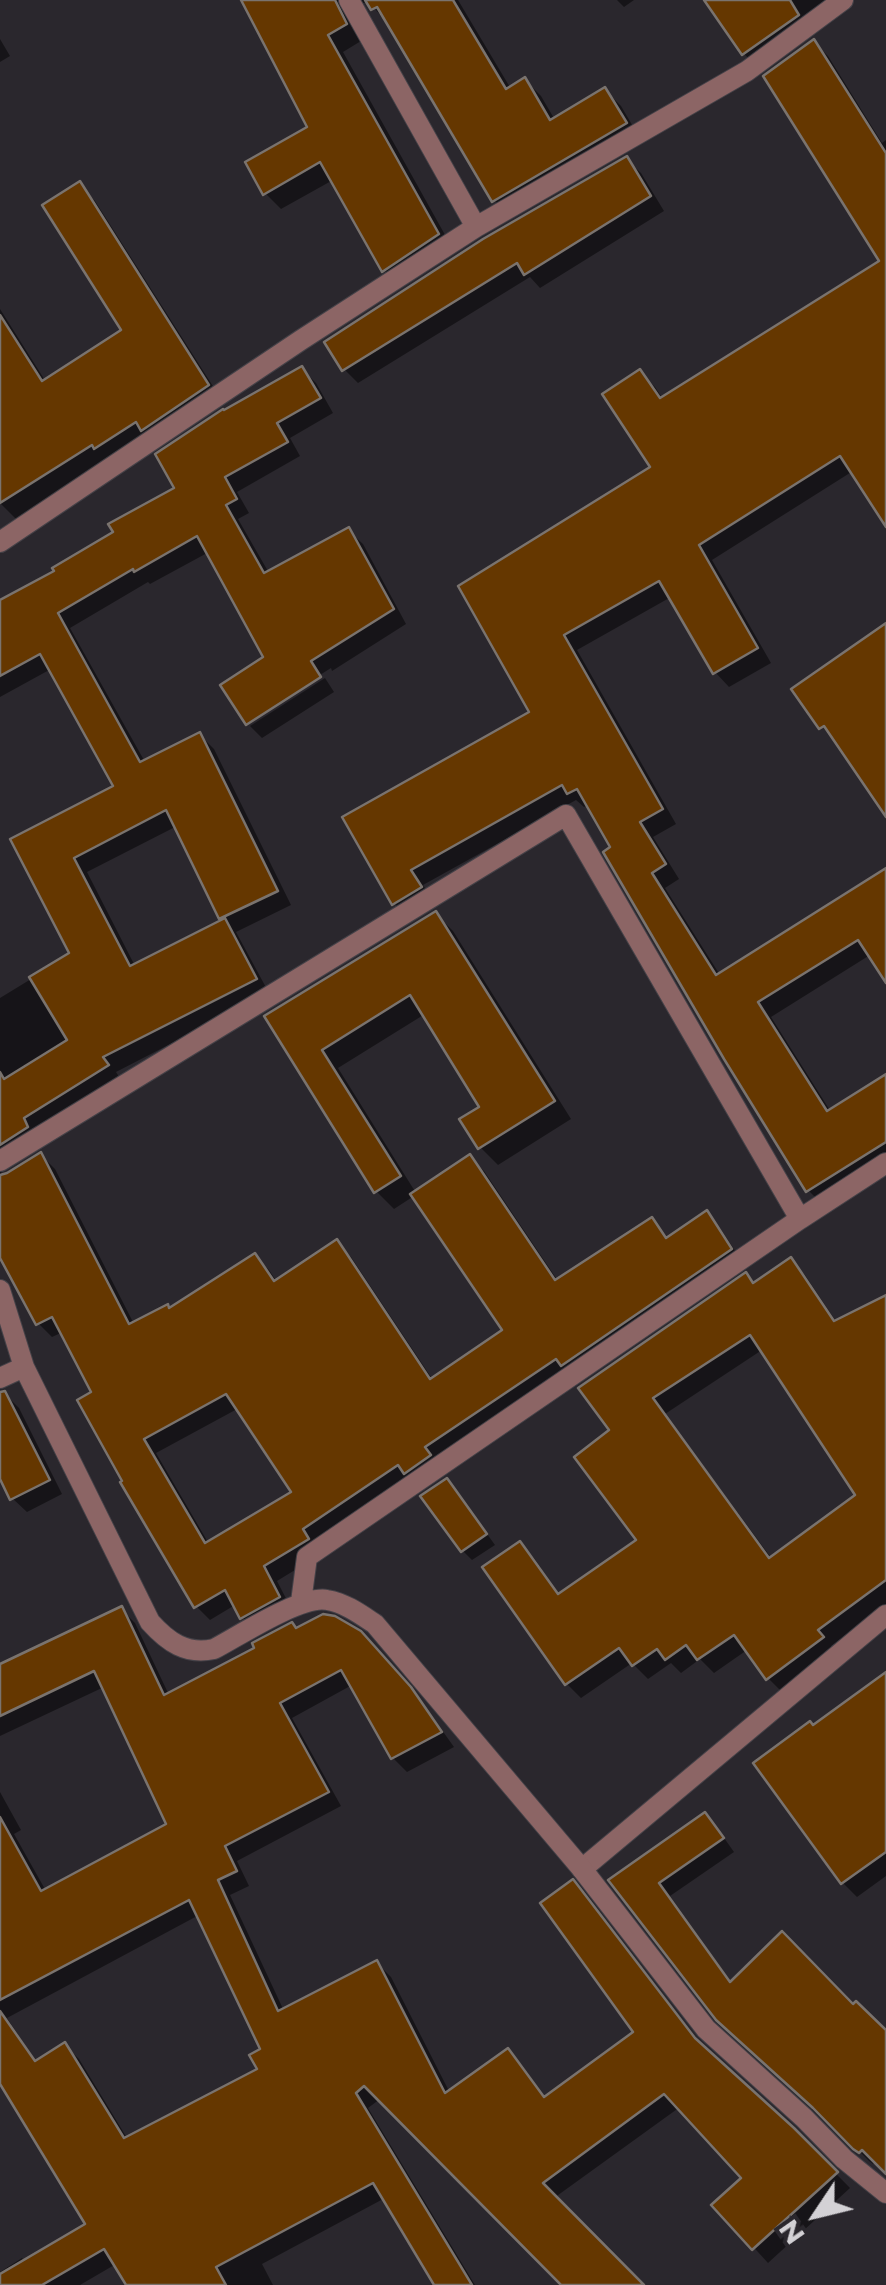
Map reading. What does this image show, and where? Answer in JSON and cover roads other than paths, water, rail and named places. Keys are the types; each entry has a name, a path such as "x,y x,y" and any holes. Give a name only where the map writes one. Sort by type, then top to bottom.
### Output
{"street":[{"path":"349,0 476,228"},
{"path":"0,542 476,228 747,71 843,0"},
{"path":"0,1161 566,815 800,1219"},
{"path":"301,1602 307,1557 886,1163"},
{"path":"0,1290 24,1367 150,1622 185,1649 200,1652 214,1649 301,1602 322,1598 376,1624 582,1869 706,2029 886,2194"},
{"path":"0,1378 24,1367"},
{"path":"582,1869 886,1615"}]}
